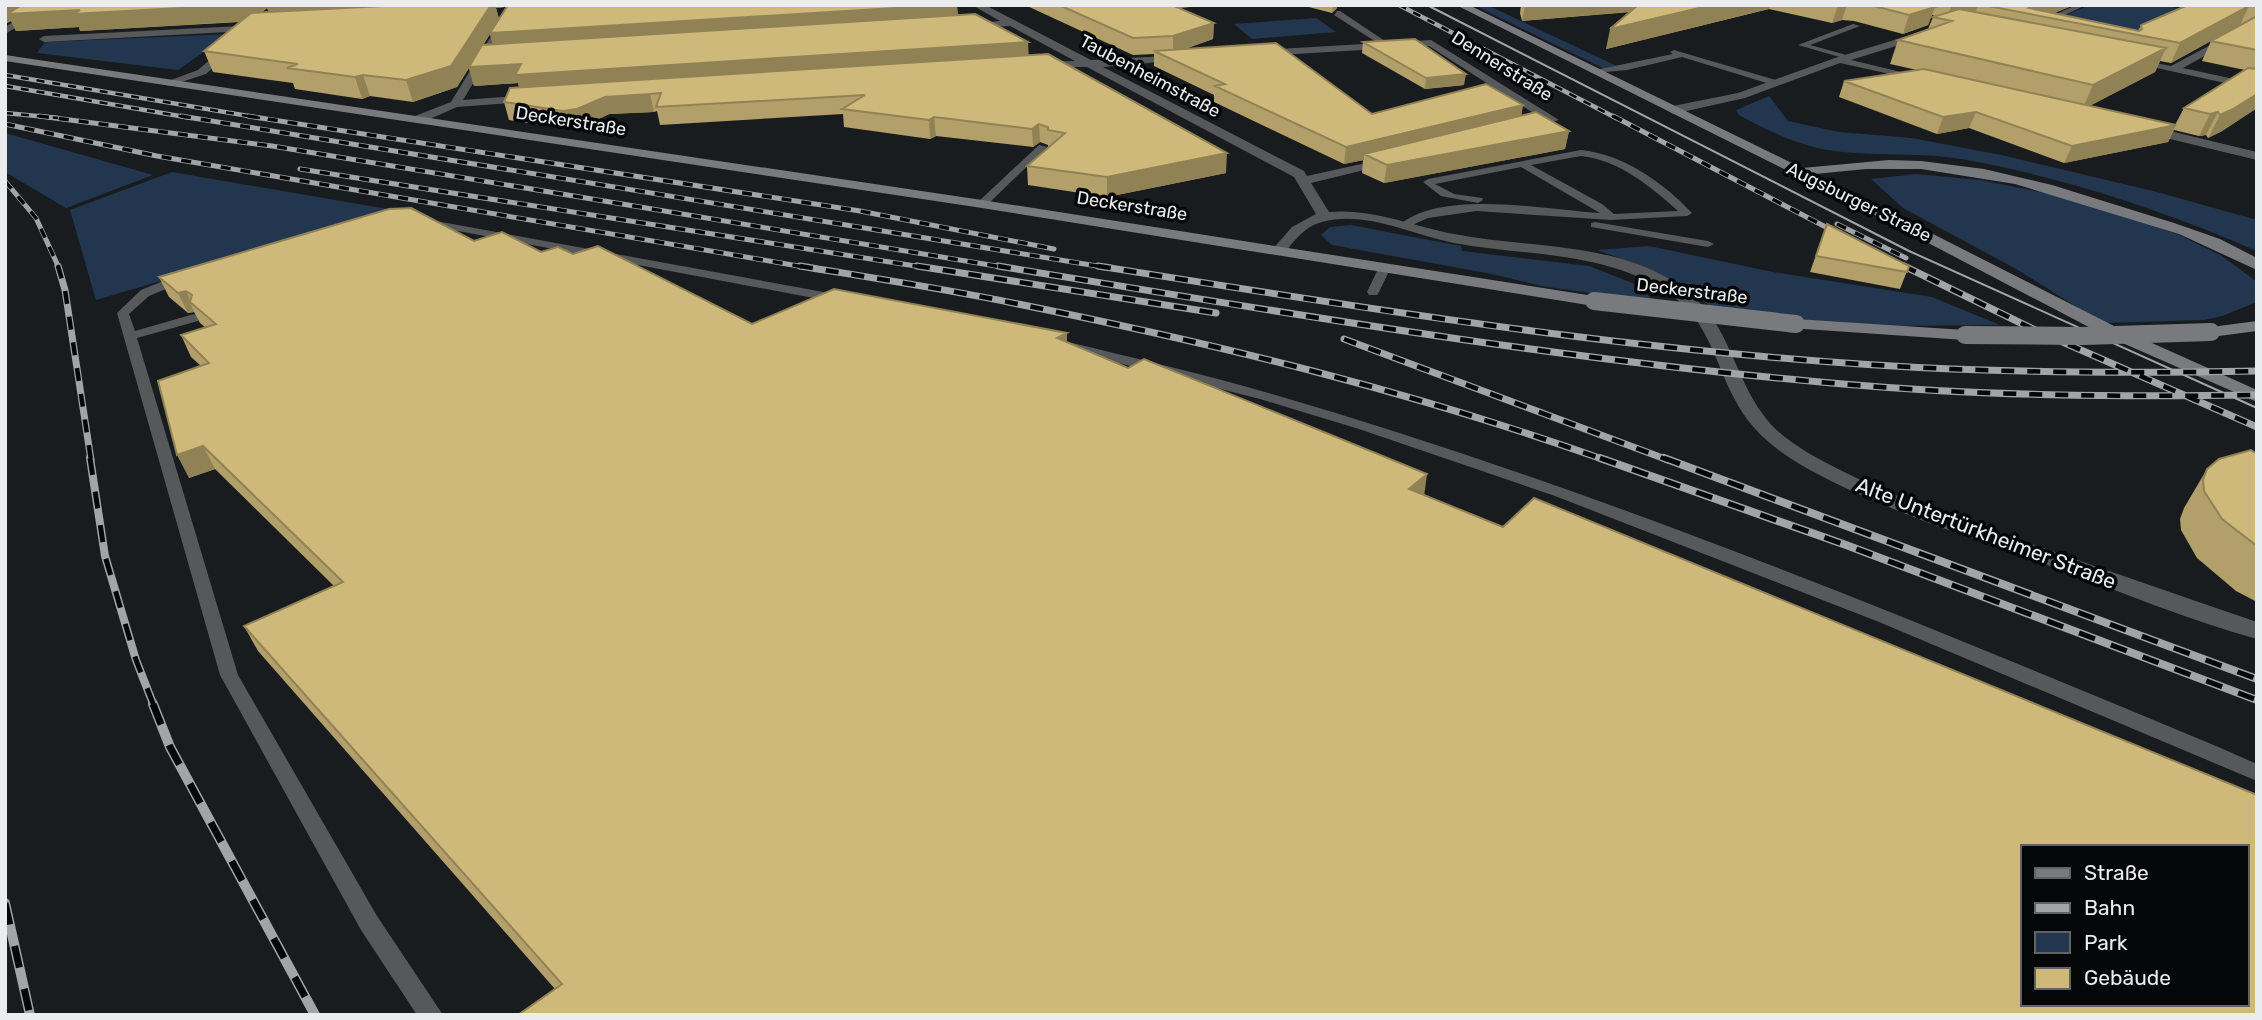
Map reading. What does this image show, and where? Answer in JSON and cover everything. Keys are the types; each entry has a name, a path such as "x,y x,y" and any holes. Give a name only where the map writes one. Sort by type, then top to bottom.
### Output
{"street":[{"path":"5,31 49,5"},
{"name":"Taubenheimstraße","path":"977,5 1299,174 1305,180"},
{"name":"Augsburger Straße","path":"1461,5 1818,181 2108,330 2257,397"},
{"path":"497,14 516,10"},
{"path":"455,104 516,10"},
{"path":"956,27 1013,23"},
{"path":"44,39 260,25 202,72 169,83"},
{"path":"2172,70 2245,29"},
{"path":"1673,110 1715,104 1843,59 1934,32"},
{"name":"Dennerstraße","path":"1387,45 1431,43 1547,121"},
{"path":"1251,53 1387,45"},
{"path":"483,58 497,57"},
{"path":"1021,66 1196,57"},
{"name":"Deckerstraße","path":"5,58 982,204 1594,301 1796,324 1965,335 2084,336 2211,332 2257,326"},
{"path":"2118,58 2257,88"},
{"path":"1843,59 1931,82"},
{"path":"419,119 455,104 544,98"},
{"path":"2133,126 2257,156"},
{"path":"1750,148 1984,174 2087,199 2198,236 2257,265"},
{"path":"1325,217 1305,180 1406,156"},
{"path":"1799,172 1891,164"},
{"path":"1818,181 1921,166"},
{"name":"Alte Untertürkheimer Straße","path":"1279,251 1306,223 1325,217 1365,218 1459,240 1578,254 1626,267 1654,278 1695,306 1708,323 1755,419 1772,435 1819,466 1916,511 2257,631"}],"lane":[{"path":"2046,30 2033,26 2083,5"},
{"path":"1337,13 1387,45"},
{"path":"1843,59 1802,45 1856,26"},
{"path":"1594,71 1627,68 1678,53 1776,83"},
{"path":"982,204 1042,147"},
{"path":"1409,228 1413,220 1476,208 1523,209 1611,217 1687,213 1653,184 1601,155 1581,153 1428,182 1435,190 1456,199 1598,206"},
{"path":"1522,164 1598,206 1611,217"},
{"path":"1409,228 1467,219 1527,218 1591,224 1708,244"},
{"path":"409,221 855,302"},
{"path":"444,239 469,230"},
{"path":"1373,292 1385,267"},
{"path":"205,271 165,283 132,302 123,313 229,675 369,923 431,1015"},
{"path":"130,336 194,318"},
{"path":"1054,343 1133,360 1308,409 1512,474 1719,552 2006,666 2257,773"}],"green space":[{"path":"1474,5 1487,5 1619,67 1603,68"},
{"path":"2089,5 2163,5 2187,10 2226,5 2234,20 2134,42 2044,25"},
{"path":"1316,18 1336,32 1252,39 1234,24"},
{"path":"229,34 178,70 37,53 45,42"},
{"path":"1769,96 1788,121 1839,132 1912,138 2001,155 2157,192 2257,220 2257,251 2186,222 2074,185 1961,159 1852,153 1817,148 1767,130 1739,115 1736,110"},
{"path":"5,133 153,175 66,208 5,172"},
{"path":"172,172 399,211 96,300 70,210"},
{"path":"1916,174 1980,180 2045,193 2112,211 2177,234 2222,256 2257,282 2257,302 2204,320 2102,323 2018,270 1903,208 1871,179"},
{"path":"1351,225 1461,246 1462,251 1589,266 1635,284 1656,302 1541,286 1492,274 1332,245 1321,235 1330,227"},
{"path":"1649,246 1773,272 1932,297 2000,325 1870,326 1715,311 1689,289 1644,267 1597,250"}],"building":[{"path":"22,5 234,5 72,14 80,10 7,14"},
{"path":"402,5 491,5 451,66 406,80 363,75 355,77 287,68 298,64 204,51 251,13"},
{"path":"508,5 942,5 490,33"},
{"path":"1059,5 1172,5 1214,23 1173,36 1133,38"},
{"path":"1638,5 1712,5 1610,29"},
{"path":"1870,5 1928,5 1935,7 1909,15"},
{"path":"1983,5 2036,5 2029,8 2139,31 2142,29 2141,25 2188,5 2257,6 2249,6 2180,43"},
{"path":"1959,9 2166,48 2093,85 1898,40 1952,21 1933,17"},
{"path":"975,14 1028,42 515,75 521,64 469,67 482,45"},
{"path":"2257,16 2257,50 2211,41"},
{"path":"1415,39 1466,74 1426,78 1363,42"},
{"path":"1276,43 1372,114 1486,84 1523,105 1346,147 1215,86 1225,84 1154,51"},
{"path":"1048,54 1227,153 1107,177 1027,166 1065,133 1048,130 1048,127 1039,124 1032,129 842,109 865,95 656,107 661,93 605,97 577,109 563,111 504,102 510,88"},
{"path":"2248,68 2257,69 2257,94 2233,109 2220,115 2218,112 2210,114 2184,108"},
{"path":"1924,69 2176,125 2072,146 1976,112 1943,117 1844,81"},
{"path":"1536,112 1569,131 1387,165 1364,154"},
{"path":"411,208 474,241 502,232 541,252 558,247 573,254 598,246 752,324 834,289 1067,333 1057,338 1128,368 1144,359 1427,474 1409,489 1503,527 1534,498 2257,795 2257,1015 518,1015 562,984 244,626 343,582 203,446 177,455 158,381 209,363 181,335 216,324 190,302 192,295 186,291 178,293 159,277 389,209"},
{"path":"1827,224 1909,266 1907,272 1816,256"},
{"path":"2251,450 2257,454 2257,546 2222,519 2204,491 2203,480 2207,469 2219,459"}],"tram line":[{"path":"1427,5 1909,251 2257,408"}],"railway":[{"path":"1399,5 1616,118"},
{"path":"5,75 250,116"},
{"path":"5,86 191,118"},
{"path":"5,113 45,117"},
{"path":"39,116 45,117"},
{"path":"181,116 1109,268"},
{"path":"250,116 860,211 1054,249"},
{"path":"250,116 260,118"},
{"path":"1613,116 1843,236"},
{"path":"45,117 58,118"},
{"path":"45,117 272,146 1008,268"},
{"path":"5,124 157,156 810,268"},
{"path":"300,169 928,268"},
{"path":"5,181 36,218 59,268"},
{"path":"1837,224 1906,258"},
{"path":"1890,259 1904,266"},
{"path":"58,266 65,290 91,460"},
{"path":"800,266 1093,319 1241,353 1388,391 1605,460"},
{"path":"917,266 1216,313"},
{"path":"998,266 1419,333 1737,374 1895,388 1998,393 2185,395"},
{"path":"1098,266 1524,330 1738,354 1952,369 2131,372"},
{"path":"1904,266 2033,329 2131,372"},
{"path":"1904,266 1908,268"},
{"path":"1344,339 1668,460"},
{"path":"2131,372 2257,371"},
{"path":"2131,372 2185,395"},
{"path":"2185,395 2257,427"},
{"path":"2185,395 2257,395"},
{"path":"90,458 105,556 136,660 154,706"},
{"path":"1600,458 1846,545 2257,700"},
{"path":"1664,458 2257,679"},
{"path":"153,704 170,747 315,1015"},
{"path":"5,903 30,1015"}]}
